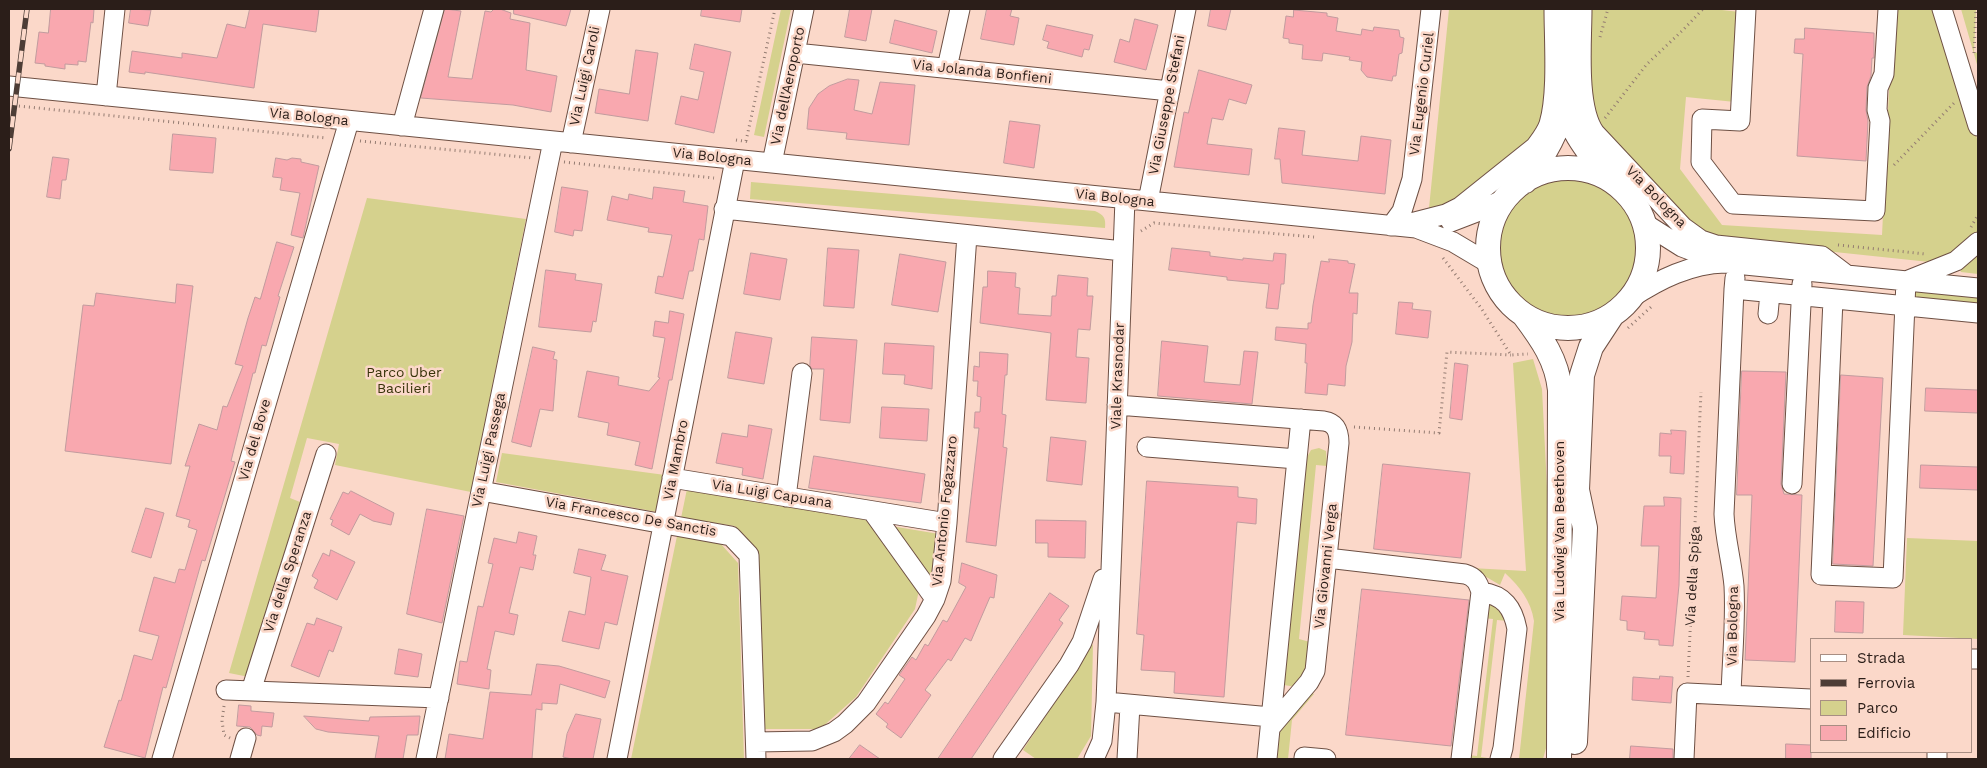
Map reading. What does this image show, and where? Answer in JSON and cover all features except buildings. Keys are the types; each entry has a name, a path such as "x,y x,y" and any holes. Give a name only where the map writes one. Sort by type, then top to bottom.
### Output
{"main road":[{"path":"1568,9 1568,91 1570,110 1576,132 1589,153 1617,185"},
{"path":"1524,182 1545,154 1555,134 1568,91"},
{"name":"Via Bologna","path":"1574,169 1601,176 1617,185 1636,206 1644,224 1647,238 1647,261 1640,283 1631,298 1612,315 1592,325 1570,328 1544,325 1523,314 1510,303 1500,289 1490,264 1488,241 1498,210 1506,198 1524,182 1550,171 1574,169"},
{"name":"Via Ludwig Van Beethoven","path":"1523,314 1539,334 1551,354 1558,375 1560,390 1562,756"},
{"name":"Via Ludwig Van Beethoven","path":"1562,756 1585,528 1577,490 1582,375 1591,348 1612,315"}],"street":[{"path":"106,96 115,9"},
{"path":"402,126 434,9"},
{"name":"Via Luigi Caroli","path":"562,142 600,9"},
{"name":"Via dell'Aeroporto","path":"772,163 804,9"},
{"path":"947,68 960,9"},
{"name":"Via Giuseppe Stefani","path":"1148,202 1186,9"},
{"name":"Via Eugenio Curiel","path":"1408,225 1402,211 1412,179 1431,9"},
{"path":"1408,225 1446,214 1468,202 1535,147 1549,124 1554,97 1554,9"},
{"name":"Via Bologna","path":"1582,9 1583,105 1684,227 1701,240 1725,247 1822,256 1847,275"},
{"path":"1746,9 1740,121 1702,119 1701,162 1734,204 1876,211 1880,121 1877,110 1878,88 1884,74 1888,9"},
{"path":"1942,9 1973,89"},
{"path":"1955,9 1973,89 1978,126"},
{"name":"Via Jolanda Bonfieni","path":"795,53 1170,90"},
{"name":"Via Bologna","path":"9,86 1148,202 1408,225 1454,221 1506,198"},
{"name":"Via del Bove","path":"162,759 349,120"},
{"name":"Via Luigi Passega","path":"426,759 481,491 562,142"},
{"name":"Via Mambro","path":"616,759 734,160"},
{"name":"Via Eugenio Curiel","path":"1408,225 1416,200 1412,179"},
{"name":"Viale Krasnodar","path":"1098,751 1106,702 1110,554 1125,199"},
{"path":"724,209 1123,251"},
{"name":"Via Bologna","path":"1644,224 1682,247 1730,264"},
{"name":"Via Bologna","path":"1408,225 1452,242 1490,264"},
{"name":"Via Antonio Fogazzaro","path":"756,751 812,742 834,732 845,724 866,703 926,616 935,599 941,581 947,523 967,235"},
{"path":"1833,299 1821,575 1893,578 1906,281 1956,262 1978,242"},
{"name":"Via Bologna","path":"1730,264 1734,289 1724,528 1733,577 1734,595 1731,695"},
{"name":"Via Bologna","path":"1631,298 1649,286 1698,266 1730,264 1978,288"},
{"path":"1792,484 1801,296 1804,271"},
{"path":"1734,289 1978,313"},
{"path":"1768,314 1770,292"},
{"path":"786,497 802,373"},
{"path":"1116,405 1324,421 1331,422 1336,426"},
{"path":"1267,759 1301,419"},
{"name":"Via Giovanni Verga","path":"1271,722 1309,682 1315,670 1339,443 1336,426"},
{"path":"1147,447 1297,459"},
{"name":"Via della Speranza","path":"251,691 326,454"},
{"name":"Via Luigi Capuana","path":"672,478 947,523"},
{"name":"Via Francesco De Sanctis","path":"481,491 731,536 748,555 756,751"},
{"path":"872,511 935,599"},
{"name":"Viale Krasnodar","path":"1007,758 1069,665 1082,642 1099,595 1110,554"},
{"path":"1327,558 1465,574 1473,576 1479,583 1481,592 1462,759"},
{"path":"1481,592 1490,593 1508,604 1514,615 1517,629 1503,748 1500,759"},
{"path":"226,690 439,698"},
{"path":"1684,759 1688,693 1810,698"},
{"path":"1106,702 1271,722"},
{"path":"1098,751 1128,752 1130,705"},
{"path":"240,759 246,738"},
{"path":"1304,759 1304,757 1326,759"}],"path":[{"path":"746,141 775,9"},
{"path":"1598,124 1647,64 1703,9"},
{"path":"1976,9 1974,52 1976,60"},
{"path":"1877,177 1973,89"},
{"path":"727,139 776,145"},
{"path":"1833,245 1920,253"},
{"path":"1443,258 1481,308 1511,355"},
{"path":"1336,426 1439,433 1447,352 1529,354"},
{"name":"Via della Spiga","path":"1688,693 1701,392"},
{"path":"226,690 222,721 224,735 229,738 246,738"}],"green space":[{"path":"781,9 791,9 764,137 754,135"},
{"path":"1449,9 1551,9 1549,100 1537,136 1467,196 1429,208"},
{"path":"1589,9 1713,9 1740,12 1735,102 1686,97 1680,169 1722,225 1882,235 1893,9 1937,9 1978,142 1978,233 1939,263 1721,240 1702,230 1689,220 1605,131 1598,118 1592,99"},
{"path":"1961,9 1976,9 1974,52 1978,53 1978,68"},
{"path":"1568,179 1582,180 1594,184 1606,190 1617,199 1626,210 1632,222 1636,234 1636,262 1632,274 1626,286 1617,297 1606,306 1594,312 1582,316 1568,317 1554,316 1542,312 1530,306 1519,297 1510,286 1504,274 1500,262 1499,248 1500,234 1504,222 1510,210 1519,199 1530,190 1542,184 1554,180"},
{"path":"751,182 1095,211 1104,217 1105,228 750,199"},
{"name":"Parco Uber Bacilieri","path":"367,198 526,219 471,492 335,465 339,444 307,438 290,498 300,502 249,677 229,673"},
{"path":"1978,251 1978,274 1961,272 1959,267"},
{"path":"1915,289 1978,295 1978,307 1914,301"},
{"path":"1533,359 1542,389 1551,567 1548,741 1543,759 1519,759 1534,621 1533,614 1524,595 1505,573 1500,585 1471,568 1526,571 1513,363"},
{"path":"1319,448 1326,451 1327,466 1316,465 1299,639 1310,642 1306,677 1296,687 1284,685 1306,459 1311,450"},
{"path":"502,453 665,475 657,512 496,482"},
{"path":"687,489 868,518 919,590 915,609 856,697 820,729 764,729 757,553 735,526 681,518"},
{"path":"891,526 939,534 933,585"},
{"path":"677,536 720,543 738,563 744,759 631,759"},
{"path":"1907,538 1978,541 1978,639 1903,635"},
{"path":"1485,604 1494,606 1508,621 1497,620 1481,757 1494,759 1469,759 1468,755 1477,756 1493,619 1482,618"},
{"path":"1093,644 1091,736 1077,759 1036,759 1023,750"},
{"path":"1307,690 1314,694 1292,720 1288,759 1277,759 1281,723"}],"railway":[{"path":"9,149 27,9"}]}
